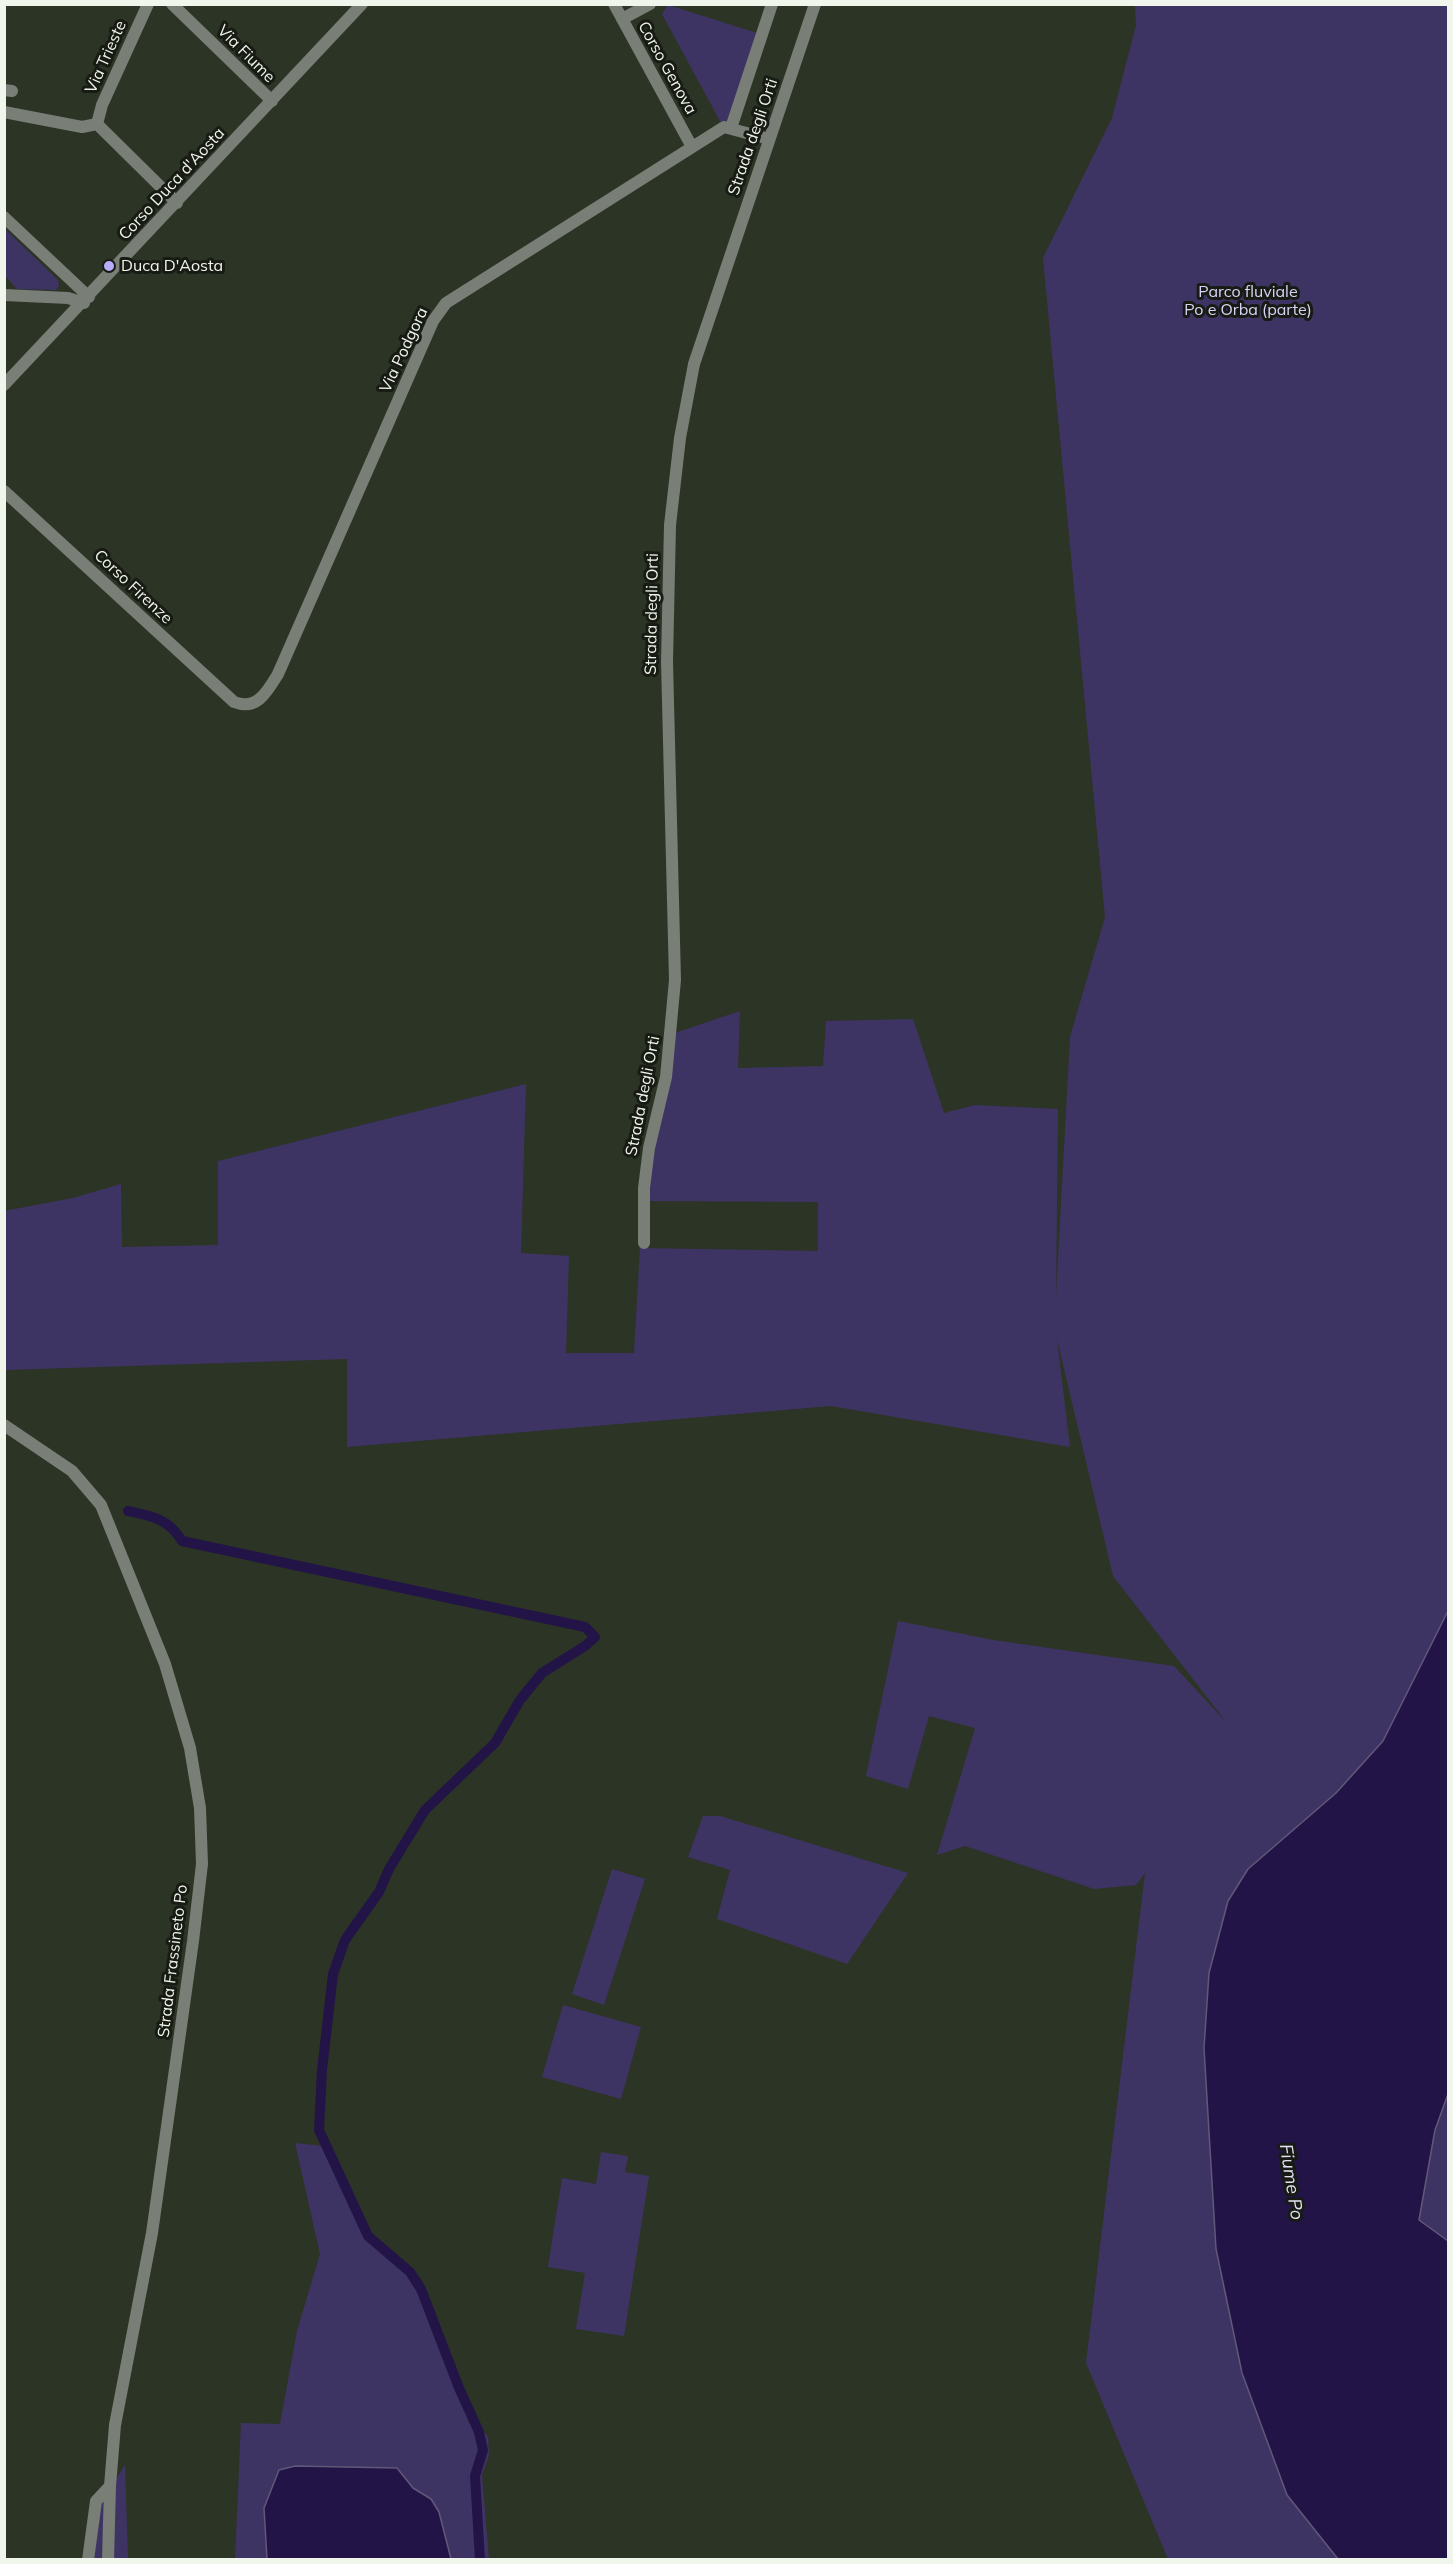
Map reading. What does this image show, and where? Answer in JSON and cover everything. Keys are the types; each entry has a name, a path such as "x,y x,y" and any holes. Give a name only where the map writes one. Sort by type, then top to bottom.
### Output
{"street":[{"name":"Via Trieste","path":"97,124 102,105 148,4"},
{"name":"Via Fiume","path":"172,4 272,101"},
{"name":"Corso Genova","path":"614,4 692,147"},
{"path":"622,19 650,4"},
{"path":"769,139 731,128 772,4"},
{"name":"Strada degli Orti","path":"644,1243 644,1188 649,1148 666,1077 675,980 667,662 670,525 674,480 685,402 694,364 815,4"},
{"name":"Corso Duca d'Aosta","path":"7,379 87,300 359,5"},
{"path":"4,112 82,127 97,124 177,203"},
{"name":"Via Podgora","path":"240,705 253,704 260,700 278,674 438,312 455,297 692,147 724,127 731,128"},
{"path":"5,217 87,300"},
{"path":"4,295 87,300"},
{"name":"Corso Firenze","path":"4,491 234,702 240,705"},
{"name":"Strada Frassineto Po","path":"4,1425 72,1471 101,1505 165,1664 190,1748 200,1808 202,1864 192,1953 152,2233 115,2425 110,2486 108,2559"},
{"path":"88,2559 96,2501 110,2486"}],"green space":[{"path":"668,5 757,33 728,123 720,121 662,14"},
{"name":"Parco fluviale Po e Orba (parte)","path":"1135,5 1448,5 1448,2559 1168,2559 1086,2363 1145,1873 1136,1885 1094,1889 965,1846 937,1855 975,1728 929,1716 908,1789 866,1776 898,1621 993,1640 1174,1666 1227,1723 1113,1576 1057,1339 1070,1447 831,1406 347,1447 347,1359 5,1370 4,1211 73,1198 121,1184 122,1247 218,1245 218,1161 526,1084 521,1253 569,1256 566,1353 634,1353 640,1248 818,1251 818,1202 647,1201 672,1034 740,1011 738,1068 823,1066 826,1021 913,1019 944,1113 975,1105 1058,1109 1056,1297 1070,1037 1105,917 1043,258 1112,118 1136,25"},
{"path":"5,229 58,280 59,286 56,290 17,289 5,276"},
{"path":"703,1816 720,1816 908,1873 847,1964 717,1919 730,1870 688,1857"},
{"path":"612,1869 645,1879 604,2005 572,1994"},
{"path":"563,2005 641,2027 621,2099 542,2077"},
{"path":"295,2143 324,2146 366,2231 387,2257 411,2274 431,2312 454,2379 471,2416 488,2437 489,2455 482,2475 489,2559 451,2559 431,2499 413,2488 397,2468 295,2466 279,2470 264,2508 267,2559 235,2560 241,2423 280,2424 297,2331 320,2254"},
{"path":"601,2152 628,2156 625,2172 649,2176 624,2336 576,2329 585,2273 548,2267 562,2178 596,2184"},
{"path":"125,2465 128,2559 87,2560 94,2513"}],"water":[{"name":"Fiume Po","path":"1448,1611 1448,2094 1435,2130 1419,2220 1448,2241 1448,2559 1338,2559 1287,2495 1242,2373 1216,2249 1204,2048 1209,1973 1228,1901 1248,1869 1336,1793 1383,1741"},
{"path":"295,2466 397,2468 413,2488 431,2499 439,2512 451,2559 267,2559 264,2508 279,2470"}],"waterway":[{"path":"128,1511 166,1523 182,1541 585,1627 595,1637 585,1646 542,1673 520,1700 495,1743 425,1810 389,1869 379,1892 345,1940 333,1974 322,2070 319,2130 368,2236 410,2272 421,2289 459,2388 479,2432 483,2450 475,2476 480,2560"}],"place":[{"name":"Duca D'Aosta","path":"109,266"}]}
